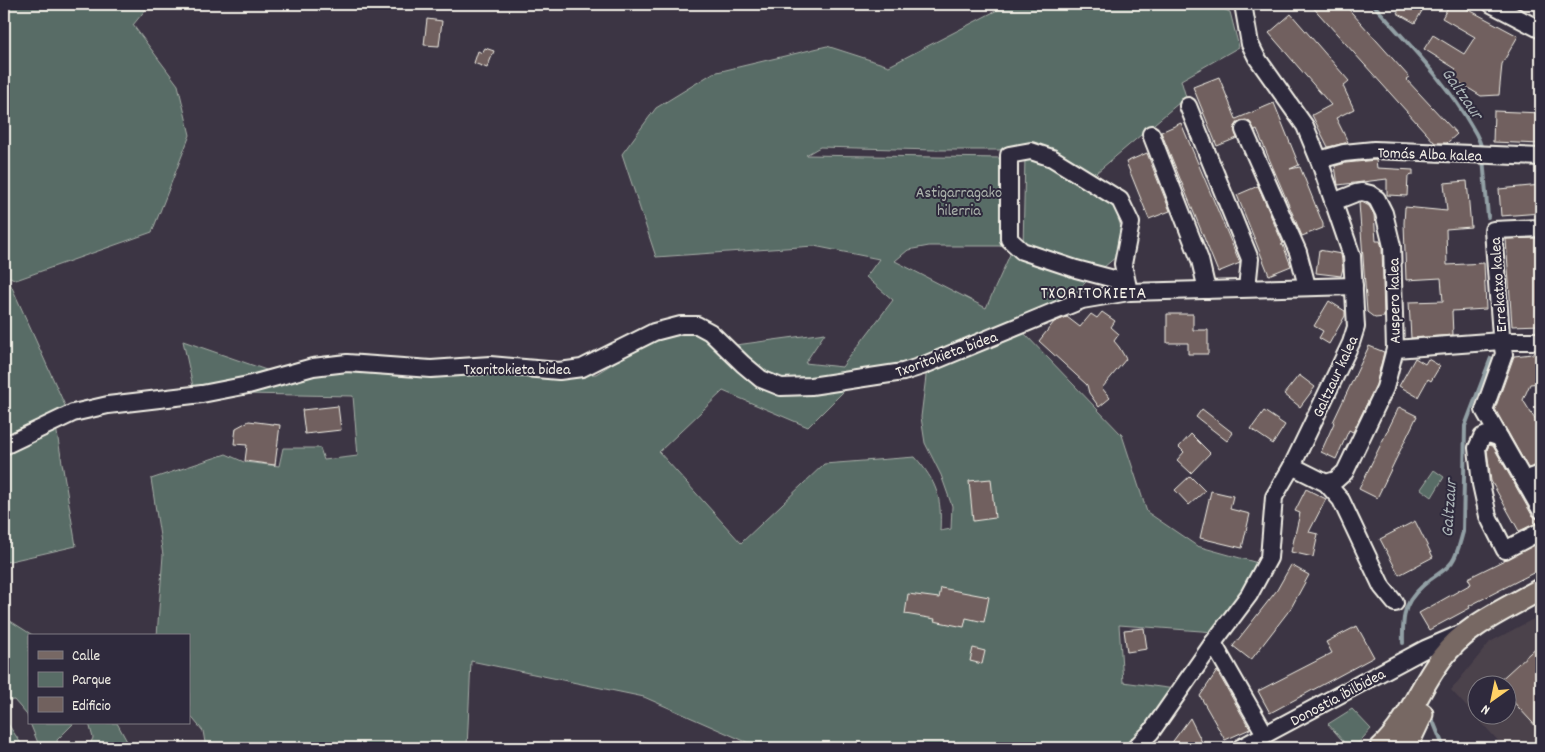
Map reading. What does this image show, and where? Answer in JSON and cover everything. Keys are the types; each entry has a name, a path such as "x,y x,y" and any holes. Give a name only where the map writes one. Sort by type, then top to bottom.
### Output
{"main road":[{"name":"Donostia ibilbidea","path":"1406,748 1432,684 1434,653 1488,618 1541,589"},
{"name":"Donostia ibilbidea","path":"1381,748 1399,728 1460,647 1475,629 1488,618"}],"street":[{"name":"Galtzaur kalea","path":"1135,748 1151,732 1249,595 1268,558 1274,497 1292,466 1352,343 1356,328 1352,256 1334,202 1305,126 1256,58 1250,44 1243,4"},
{"path":"1491,4 1541,30"},
{"path":"1188,106 1250,259 1247,288"},
{"path":"1244,130 1298,252 1307,286"},
{"path":"1151,134 1200,260 1207,290"},
{"name":"Tomás Alba kalea","path":"1319,160 1344,153 1374,150 1541,157"},
{"path":"1031,151 1052,158 1120,200 1131,223 1123,264 1129,292 1114,279 1076,269 1022,250 1009,239 1009,155 1031,151"},
{"name":"Auspero kalea","path":"1326,483 1336,480 1345,472 1385,388 1396,349 1392,246 1384,213 1376,199 1370,194 1362,192 1334,202"},
{"name":"Errekatxo kalea","path":"1541,228 1493,230 1501,341 1504,354 1484,410 1541,510"},
{"name":"Txoritokieta bidea","path":"4,446 72,413 108,405 202,394 314,367 347,363 431,369 490,365 559,371 582,368 654,332 680,325 697,326 710,332 761,379 781,387 812,386 903,372 922,366 1082,300 1129,292 1354,286"},
{"name":"Errekatxo kalea","path":"1396,349 1501,341 1541,341"},
{"path":"1500,438 1486,434 1482,437 1477,448 1481,484 1488,516 1505,550 1541,531"},
{"path":"1292,466 1326,483 1341,500 1382,587 1394,603"},
{"path":"1524,480 1541,474"},
{"path":"1213,643 1265,734"},
{"name":"Donostia ibilbidea","path":"1240,748 1407,658 1434,653"},
{"path":"1407,658 1418,658 1426,662 1430,669 1432,684"}],"shaded area":[{"path":"1541,615 1541,748 1505,748 1483,724 1518,724 1518,674 1468,674 1468,708 1451,690 1490,642"}],"green space":[{"path":"4,4 150,4 133,25 178,85 190,135 152,232 16,280 10,277 4,278 4,108 11,103 4,96"},
{"name":"Astigarragako hilerria","path":"1009,4 1212,4 1230,12 1239,47 1181,80 1186,97 1090,178 1056,156 1024,144 999,150 820,147 806,155 1002,158 1001,246 929,246 908,250 895,261 986,308 1012,250 1089,279 1079,289 1079,297 919,362 782,383 745,359 736,345 825,333 805,363 842,367 893,300 866,277 879,259 814,246 656,257 622,154 656,108 713,73 827,46 889,66"},
{"path":"1025,156 1038,157 1114,203 1121,228 1116,257 1098,272 1023,248"},
{"path":"10,283 67,410 4,441 4,285"},
{"path":"677,331 705,334 750,378 846,389 808,427 723,391 659,452 741,543 824,464 915,457 928,474 936,491 940,509 940,531 951,529 952,506 941,475 925,443 921,417 927,368 1023,332 1122,435 1147,512 1197,546 1258,563 1235,604 1215,632 1119,625 1123,682 1175,689 1132,748 760,748 644,697 471,661 467,748 206,748 203,731 190,715 190,634 157,634 163,555 151,479 226,454 244,462 279,466 283,448 320,448 324,460 358,456 353,396 243,394 314,372 349,368 488,369 556,375 596,374 647,342"},
{"path":"183,341 272,372 194,391"},
{"path":"56,427 76,546 6,562 4,567 4,450"},
{"path":"1434,470 1444,477 1432,497 1421,489"},
{"path":"4,617 31,634 28,634 28,718 14,700 4,701"},
{"path":"1352,709 1371,729 1354,748 1349,748 1328,724"},
{"path":"4,718 24,748 4,748"},
{"path":"30,724 73,724 57,740 59,748 40,748"},
{"path":"89,724 118,724 129,745 137,748 88,748 93,738"}],"building":[{"path":"1310,4 1344,4 1409,77 1406,79 1457,134 1447,143 1435,143"},
{"path":"1402,4 1426,4 1415,23 1397,13"},
{"path":"1450,4 1458,4 1518,36 1502,64 1499,95 1481,96 1450,77 1456,69 1424,49 1433,35 1464,54 1475,37 1442,18"},
{"path":"1291,14 1349,81 1343,86 1354,109 1336,118 1348,142 1328,147 1312,115 1331,105 1269,33"},
{"path":"427,19 442,21 439,46 424,45"},
{"path":"485,48 494,51 487,68 474,63 478,51 482,53"},
{"path":"1219,77 1236,119 1274,103 1299,165 1290,169 1300,167 1323,228 1302,236 1257,130 1255,131 1250,122 1246,120 1240,121 1234,128 1237,138 1217,146 1193,87"},
{"path":"1494,111 1541,113 1541,144 1493,142"},
{"path":"1181,123 1240,263 1218,272 1161,132"},
{"path":"1147,153 1170,211 1149,219 1126,162"},
{"path":"1376,160 1377,168 1413,170 1413,175 1408,176 1407,196 1387,195 1387,179 1338,185 1335,166"},
{"path":"1467,181 1471,227 1446,229 1447,265 1484,263 1486,309 1452,311 1453,335 1411,338 1409,302 1443,301 1441,278 1406,280 1405,207 1447,211 1444,183"},
{"path":"1541,185 1541,213 1501,216 1499,189"},
{"path":"1258,186 1291,266 1269,275 1237,195"},
{"path":"1362,202 1369,206 1374,214 1376,241 1380,241 1382,247 1384,317 1375,318 1367,312 1359,203"},
{"path":"1537,238 1541,325 1512,326 1506,239"},
{"path":"1319,250 1341,254 1343,268 1341,276 1316,273"},
{"path":"1329,301 1345,311 1345,316 1329,344 1319,338 1323,331 1314,326"},
{"path":"1102,312 1115,321 1111,327 1119,334 1114,341 1126,359 1102,388 1110,398 1099,407 1089,393 1087,385 1039,341 1054,322 1067,317 1080,327 1091,314 1097,318"},
{"path":"1167,314 1193,314 1193,330 1208,330 1208,354 1188,354 1188,343 1167,343"},
{"path":"1369,346 1384,352 1376,385 1353,432 1349,430 1336,459 1321,452"},
{"path":"1541,353 1541,383 1530,384 1523,400 1541,429 1541,464 1528,468 1495,409 1514,356"},
{"path":"1415,358 1425,364 1428,359 1440,366 1431,381 1428,379 1418,397 1399,386"},
{"path":"1299,375 1315,387 1300,407 1284,394"},
{"path":"338,406 341,430 305,434 302,410"},
{"path":"1399,407 1417,416 1377,498 1359,489"},
{"path":"1202,409 1233,433 1227,441 1196,417"},
{"path":"1264,411 1285,425 1273,444 1251,429"},
{"path":"249,421 280,425 275,465 245,461 247,445 234,444 236,428"},
{"path":"1191,434 1210,453 1191,473 1177,460 1184,452 1179,447"},
{"path":"1489,445 1493,446 1532,515 1541,521 1519,531 1491,481 1487,450"},
{"path":"1190,476 1205,491 1189,505 1175,490"},
{"path":"991,479 995,518 973,521 969,481"},
{"path":"1306,489 1326,499 1309,532 1318,534 1313,557 1291,552 1300,513 1295,511"},
{"path":"1211,491 1233,496 1230,509 1250,514 1242,548 1200,538"},
{"path":"1415,521 1433,557 1399,575 1380,539"},
{"path":"1541,542 1541,569 1469,606 1470,608 1429,630 1419,613 1471,584 1468,578"},
{"path":"1291,565 1309,575 1291,608 1251,660 1233,646 1277,590"},
{"path":"941,588 989,597 984,622 966,618 964,627 934,621 935,619 905,614 908,594 939,598"},
{"path":"1357,626 1374,657 1270,713 1258,691 1332,653 1326,642"},
{"path":"1144,628 1147,649 1127,652 1124,630"},
{"path":"1541,643 1541,732 1518,707 1518,674 1507,674"},
{"path":"973,648 985,651 982,664 970,661"},
{"path":"1217,671 1250,729 1225,740 1200,696"},
{"path":"1190,718 1205,748 1168,748"}],"waterway":[{"name":"Galtzaur","path":"1373,4 1425,63 1462,110 1476,133 1482,151"},
{"name":"Galtzaur","path":"1483,158 1488,217"},
{"name":"Galtzaur","path":"1403,643 1403,622 1410,600 1422,586 1450,565 1459,547 1463,532 1465,426 1491,358"},
{"name":"Galtzaur","path":"1433,721 1444,748"}],"district":[{"name":"TXORITOKIETA","path":"1094,292"}]}
